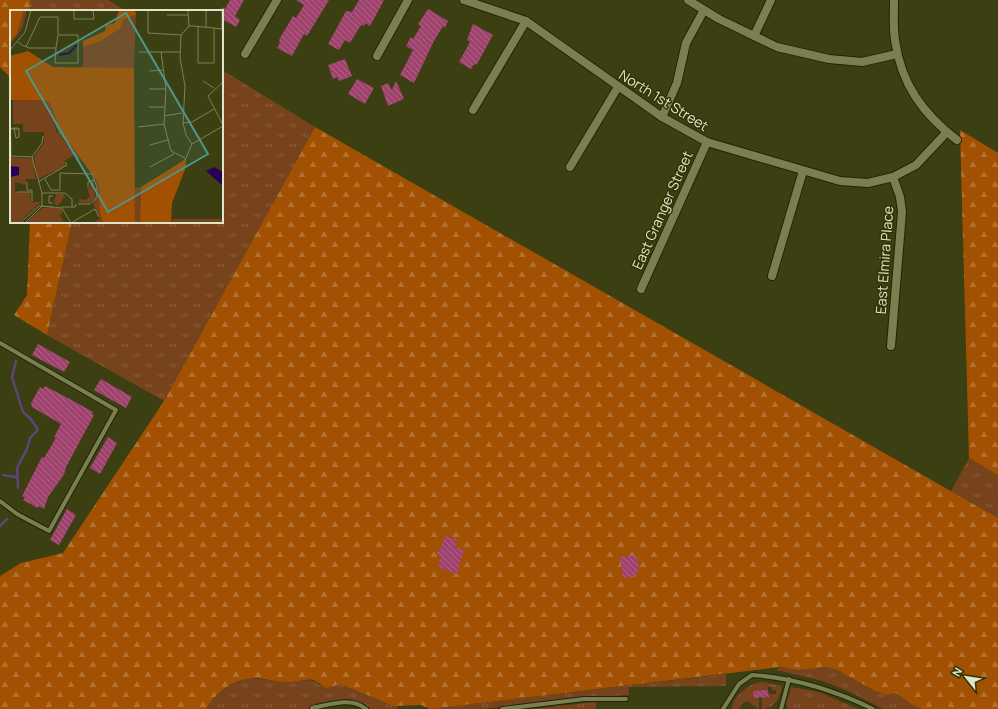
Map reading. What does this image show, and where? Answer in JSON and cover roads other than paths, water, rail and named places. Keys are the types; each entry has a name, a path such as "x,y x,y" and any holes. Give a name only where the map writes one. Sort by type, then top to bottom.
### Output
{"street":[{"path":"245,54 277,0"},
{"path":"377,56 408,0"},
{"name":"North 1st Street","path":"464,0 526,21 662,117 707,142 803,171 840,181 868,183 893,177 916,165 947,132"},
{"path":"688,0 718,20 777,47 829,59 862,62 898,54"},
{"path":"754,36 771,0"},
{"path":"894,0 894,39 901,67 912,91 923,109 937,125 957,140"},
{"path":"662,117 677,82 686,43 704,10"},
{"path":"473,110 526,21"},
{"path":"570,167 618,87"},
{"name":"East Granger Street","path":"641,289 707,142"},
{"path":"772,276 803,171"},
{"name":"East Elmira Place","path":"891,346 902,212 900,197 893,177"}],"lane":[{"path":"0,343 116,410 49,531 17,514 0,501"},
{"path":"723,709 739,684 752,675 789,679 833,691 873,709"},
{"path":"781,709 789,679"},
{"path":"502,709 584,699 626,699"},
{"path":"312,708 346,702 357,704 366,709"}],"waterway":[{"path":"16,361 12,377 23,412 30,418 37,428 37,431 30,438 27,449 17,468 18,488"},
{"path":"3,475 16,477"},
{"path":"0,526 7,519"}]}
